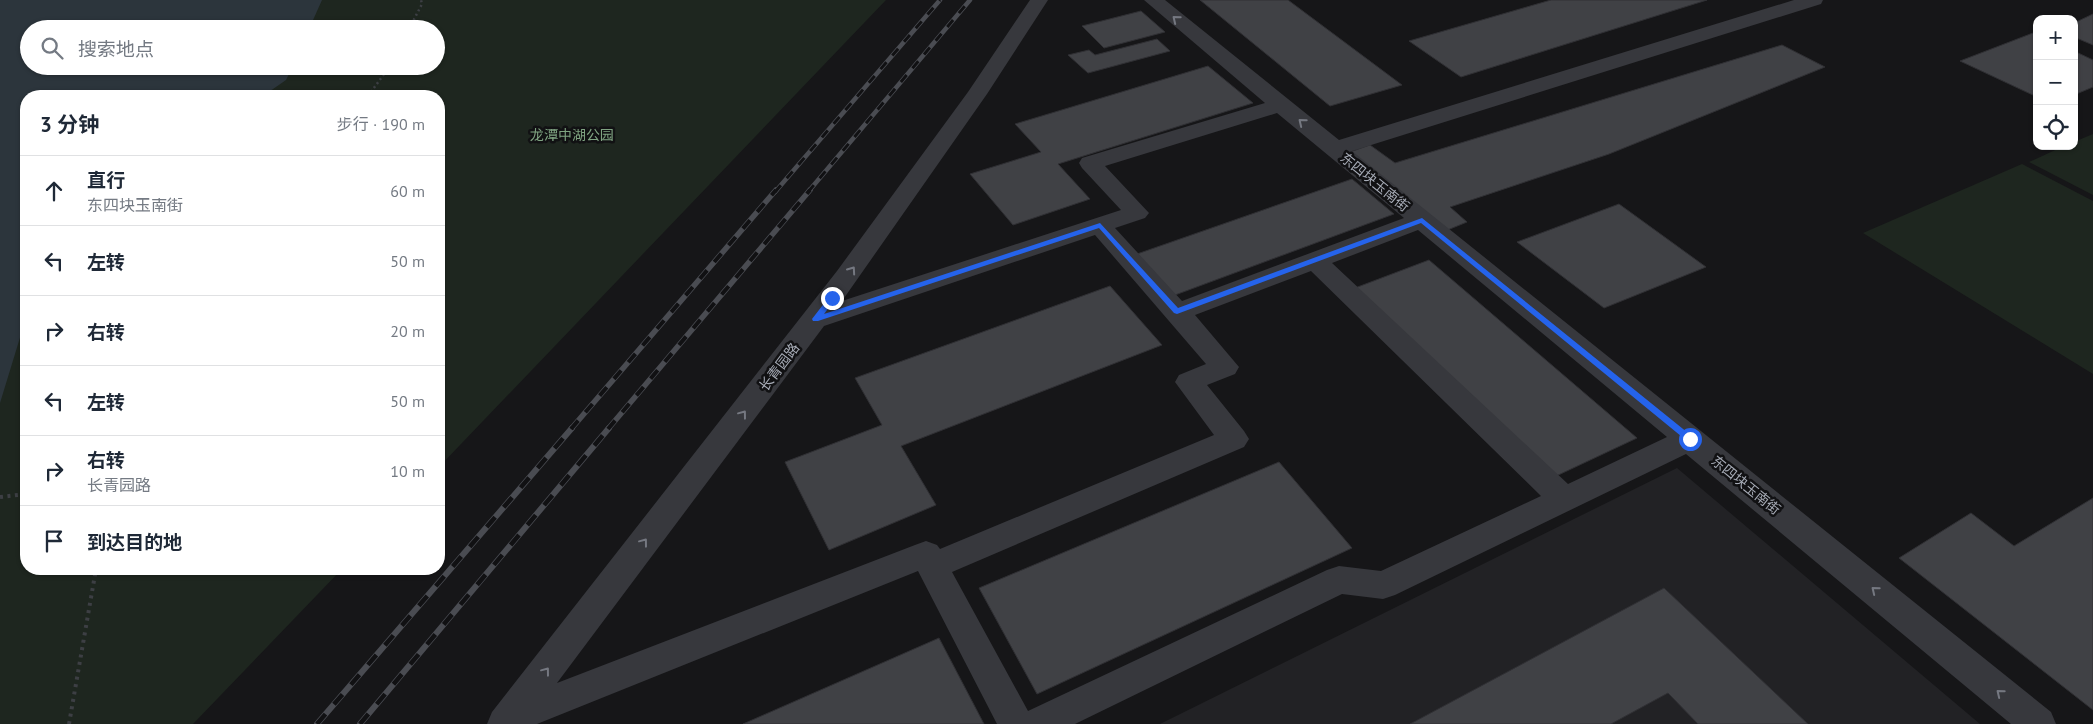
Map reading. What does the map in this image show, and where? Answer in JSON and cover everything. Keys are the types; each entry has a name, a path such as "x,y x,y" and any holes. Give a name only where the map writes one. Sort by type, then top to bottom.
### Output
{"street":[{"name":"长青园路","path":"508,721 816,319 1005,53 1039,0"},
{"name":"东四块玉南街","path":"1153,0 2038,724"},
{"path":"1335,149 1814,0"},
{"path":"816,319 1137,213 1090,163 1281,105"},
{"path":"1177,312 1422,220"},
{"path":"932,566 1234,439 1189,382 1225,367 1100,226"},
{"path":"1314,260 1564,499"},
{"path":"1038,724 1339,580 1382,584 1690,439"},
{"path":"508,721 926,554 1016,724"}],"path":[{"path":"414,20 422,4 421,0"},
{"path":"372,90 383,75"},
{"path":"0,497 20,495"},
{"path":"69,724 95,575"}],"shaded area":[{"path":"0,0 322,0 313,20 20,20 20,75 288,75 286,80 272,90 20,90 20,338 0,403"},
{"path":"1677,468 1980,724 1160,724"}],"green space":[{"name":"龙潭中湖公园","path":"0,0 886,0 445,461 445,90 20,90 20,575 336,575 193,724 0,724"},
{"path":"2093,134 2093,195 2029,162 2055,150 2078,150 2078,140"},
{"path":"2022,164 2093,201 2093,374 1863,233"}],"building":[{"path":"1200,0 1288,0 1402,85 1330,106"},
{"path":"1551,0 1707,0 1461,77 1409,41"},
{"path":"1141,11 1165,32 1104,48 1082,26"},
{"path":"2093,14 2093,45 2078,39 2078,21"},
{"path":"2033,33 2033,95 1960,61"},
{"path":"1157,39 1170,51 1088,73 1068,55 1089,50 1095,55"},
{"path":"1782,45 1825,67 1609,154 1450,207 1467,222 1445,231 1347,153 1370,145 1395,163"},
{"path":"2078,53 2093,60 2093,87 2078,93"},
{"path":"1208,66 1253,103 1058,164 1090,199 1013,225 970,174 1041,152 1015,124"},
{"path":"1352,179 1394,214 1175,295 1137,254"},
{"path":"1619,204 1706,267 1604,308 1517,242"},
{"path":"1429,260 1637,438 1554,477 1355,288"},
{"path":"1110,286 1162,345 901,446 936,505 829,550 785,462 882,425 855,378"},
{"path":"1279,462 1352,548 1037,694 979,588"},
{"path":"2093,498 2093,710 1899,558 1971,513 2014,546"},
{"path":"1664,588 1808,724 1698,724 1668,693 1611,724 1410,724"},
{"path":"939,638 984,724 743,724"}],"railway":[{"path":"775,192 940,0"},
{"path":"808,192 970,0"},
{"path":"571,429 776,190"},
{"path":"608,429 810,190"},
{"path":"317,724 572,428"},
{"path":"360,724 609,428"}],"route":[{"path":"832,298 816,319 1100,226 1177,312 1422,220 1690,439"}]}
